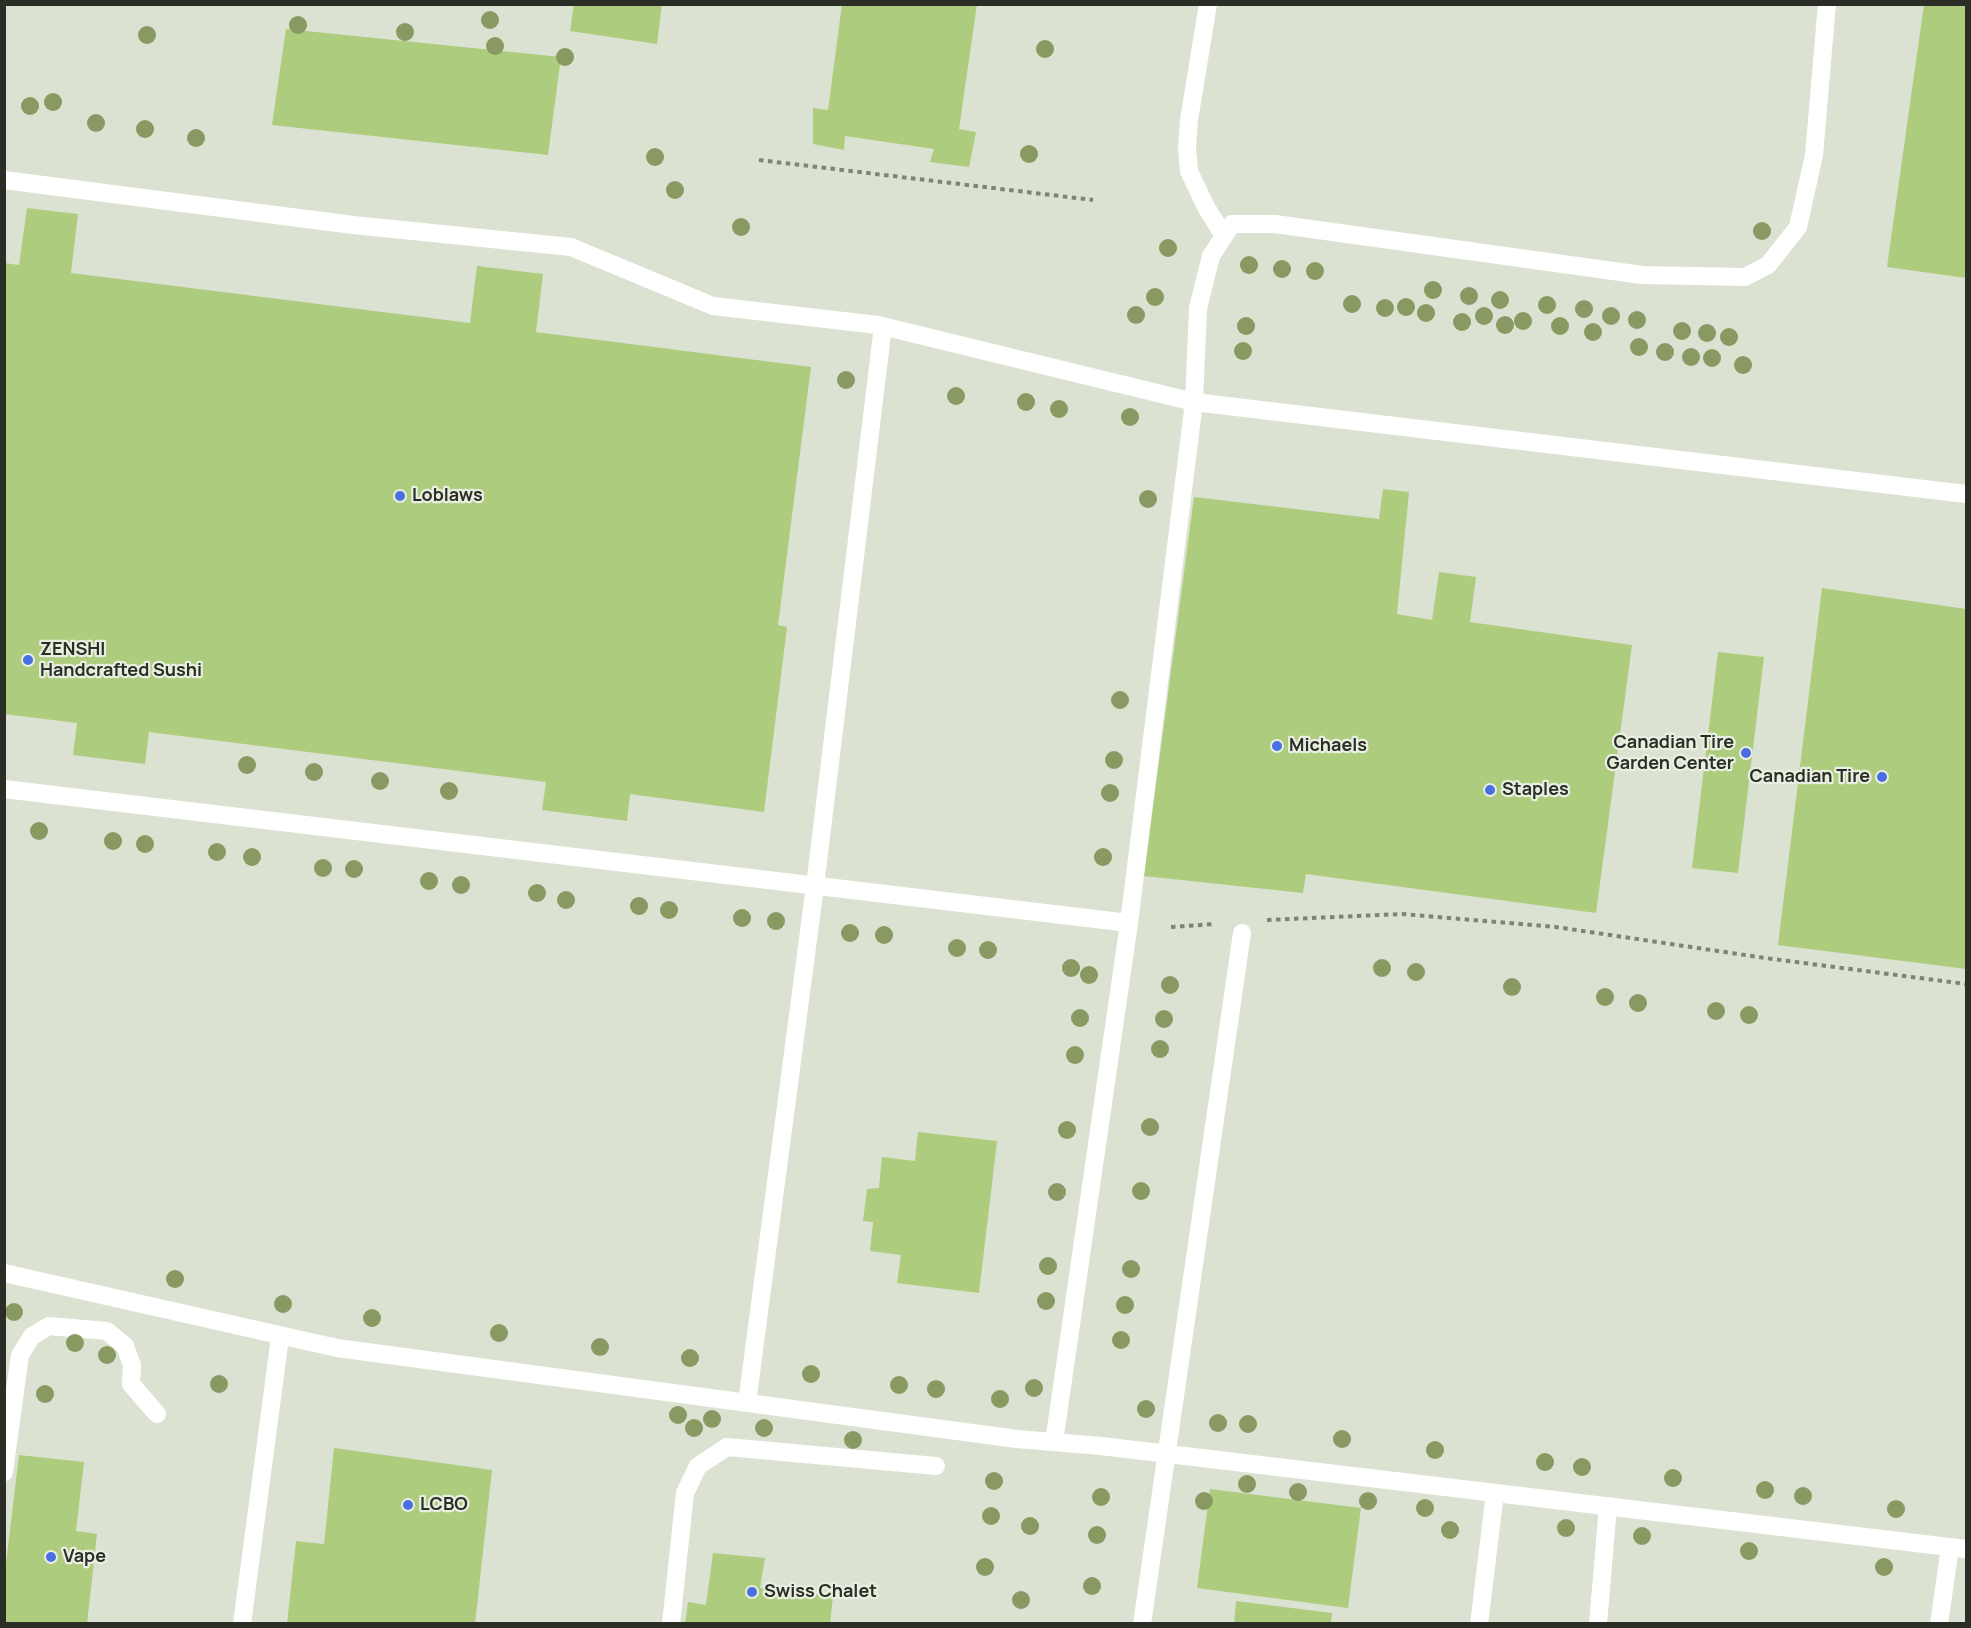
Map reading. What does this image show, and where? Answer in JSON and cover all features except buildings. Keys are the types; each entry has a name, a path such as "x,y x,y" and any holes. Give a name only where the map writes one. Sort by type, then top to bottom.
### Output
{"lane":[{"path":"1208,4 1189,120 1187,148 1189,171 1206,207 1224,236"},
{"path":"1054,1442 1129,923 1194,402 1198,308 1211,256 1232,224 1275,224 1642,275 1745,277 1768,265 1798,227 1814,155 1827,4"},
{"path":"4,180 353,225 571,247 713,306 884,326 1194,402 1966,494"},
{"path":"747,1403 815,886 884,326"},
{"path":"4,789 1129,923"},
{"path":"1142,1623 1242,933"},
{"path":"4,1273 337,1348 1017,1439 1166,1454 1958,1547 1939,1623"},
{"path":"4,1472 20,1355 32,1336 49,1326 107,1331 125,1346 132,1365 131,1384 157,1414"},
{"path":"242,1623 280,1337"},
{"path":"671,1623 685,1493 698,1466 727,1447 936,1466"},
{"path":"1479,1623 1495,1493"},
{"path":"1598,1623 1608,1506"}],"path":[{"path":"759,160 1093,200"},
{"path":"1262,920 1402,914 1556,927 1765,958 1966,984"},
{"path":"1171,927 1216,924"}],"place":[{"name":"Loblaws","path":"400,496"},
{"name":"ZENSHI Handcrafted Sushi","path":"28,660"},
{"name":"Michaels","path":"1277,746"},
{"name":"Canadian Tire Garden Center","path":"1746,753"},
{"name":"Canadian Tire","path":"1882,777"},
{"name":"Staples","path":"1490,790"},
{"name":"LCBO","path":"408,1505"},
{"name":"Vape","path":"51,1557"},
{"name":"Swiss Chalet","path":"752,1592"}]}
